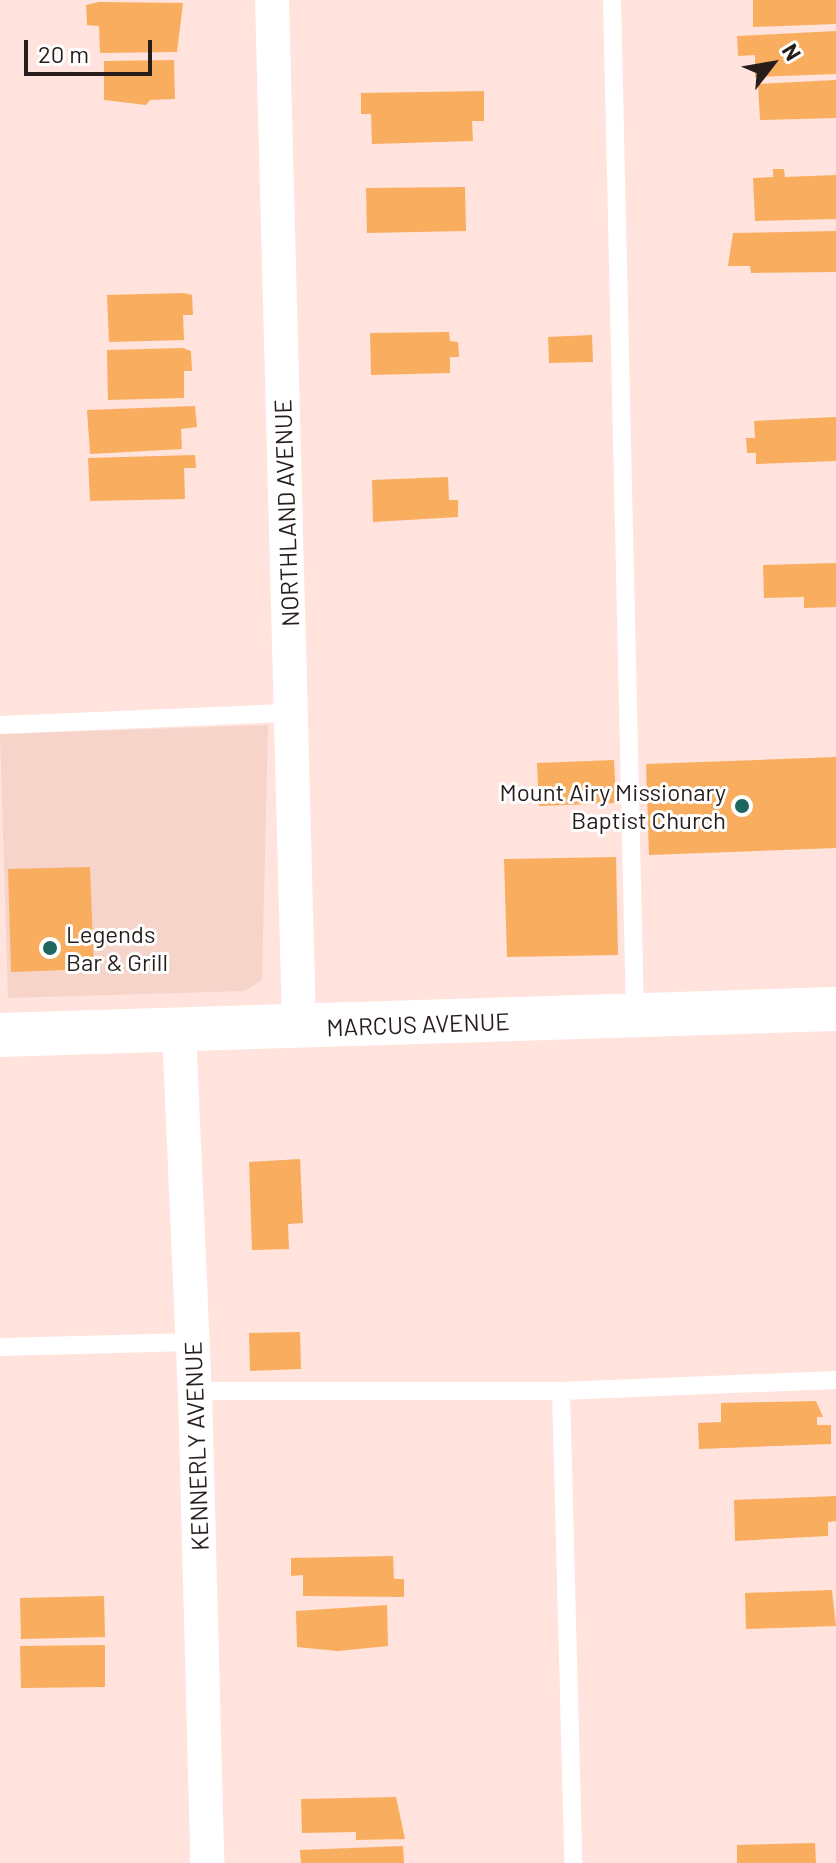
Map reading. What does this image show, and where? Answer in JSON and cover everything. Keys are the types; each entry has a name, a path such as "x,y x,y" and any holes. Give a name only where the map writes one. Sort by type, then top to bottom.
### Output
{"street":[{"name":"NORTHLAND AVENUE","path":"272,0 299,1027"},
{"name":"MARCUS AVENUE","path":"0,1035 635,1018 836,1009"},
{"name":"KENNERLY AVENUE","path":"179,1030 195,1391 207,1863"}],"lane":[{"path":"612,0 635,1018"},
{"path":"0,725 292,713"},
{"path":"0,1347 193,1342"},
{"path":"195,1391 561,1391 836,1380"},
{"path":"561,1391 573,1863"}],"shaded area":[{"path":"268,725 262,980 245,991 8,998 0,734"}],"building":[{"path":"753,0 836,0 836,24 753,27"},
{"path":"99,2 183,3 177,52 100,53 99,26 87,25 86,5"},
{"path":"836,31 836,74 755,77 755,55 738,56 737,36"},
{"path":"174,60 175,99 150,100 146,105 104,100 104,61"},
{"path":"836,80 836,118 760,120 758,84"},
{"path":"484,91 484,121 472,121 473,141 372,144 371,114 361,114 361,93"},
{"path":"773,169 784,169 785,177 836,175 836,219 755,221 753,178 773,177"},
{"path":"465,187 466,231 367,233 366,188"},
{"path":"836,231 836,272 751,273 750,266 728,266 733,233"},
{"path":"107,295 192,295 193,315 183,315 184,340 109,342"},
{"path":"449,332 450,341 458,342 459,357 450,357 450,373 371,375 370,333"},
{"path":"592,335 593,362 549,363 548,337"},
{"path":"183,348 191,351 192,371 184,371 184,398 108,400 107,350"},
{"path":"195,406 197,427 181,429 182,449 90,454 87,410"},
{"path":"836,417 836,461 756,464 756,453 747,453 746,438 755,438 754,421"},
{"path":"195,455 196,468 184,468 185,499 90,501 88,458"},
{"path":"448,477 449,500 458,500 458,517 373,522 372,480"},
{"path":"836,563 836,607 804,608 804,597 764,598 763,565"},
{"name":"Mount Airy Missionary Baptist Church","path":"836,757 836,848 649,855 646,764"},
{"path":"614,760 616,803 539,806 537,763"},
{"path":"616,857 618,955 507,957 504,859"},
{"path":"90,867 94,969 11,972 8,869"},
{"path":"300,1159 303,1223 288,1224 289,1249 252,1250 249,1162"},
{"path":"300,1332 301,1369 250,1371 249,1333"},
{"path":"816,1401 823,1417 817,1417 817,1425 831,1425 831,1444 699,1449 698,1423 721,1422 721,1403"},
{"path":"836,1496 836,1521 828,1522 828,1536 735,1541 734,1500"},
{"path":"393,1556 394,1579 404,1579 404,1597 303,1596 303,1575 291,1576 291,1558"},
{"path":"832,1590 836,1626 746,1629 745,1593"},
{"path":"104,1596 105,1637 21,1639 20,1598"},
{"path":"387,1605 388,1646 338,1651 297,1647 296,1611"},
{"path":"105,1645 105,1687 21,1688 20,1646"},
{"path":"396,1797 405,1839 356,1840 356,1832 302,1833 301,1799"},
{"path":"815,1843 816,1863 737,1863 737,1845"},
{"path":"403,1846 404,1863 301,1863 300,1850"}],"place":[{"name":"Mount Airy Missionary Baptist Church","path":"742,806"},
{"name":"Legends Bar & Grill","path":"50,948"}]}
